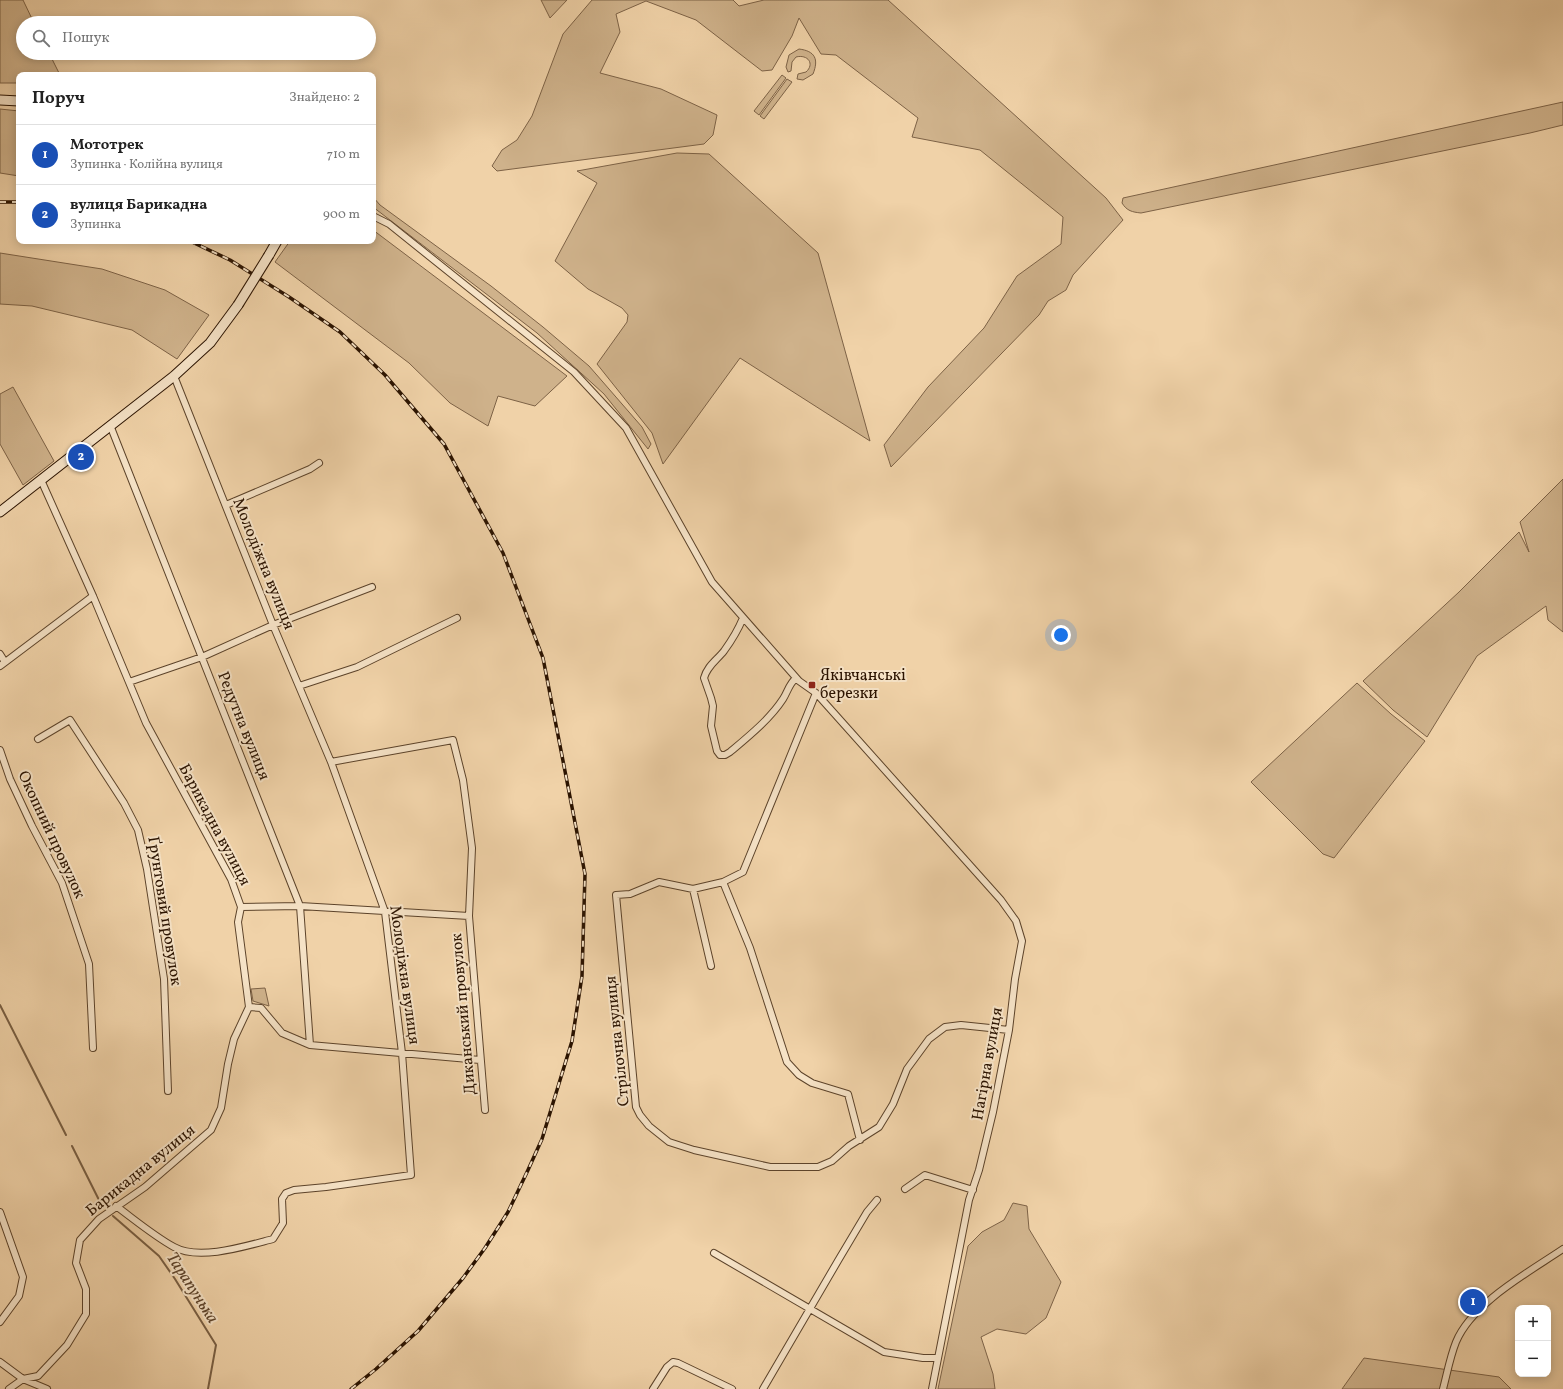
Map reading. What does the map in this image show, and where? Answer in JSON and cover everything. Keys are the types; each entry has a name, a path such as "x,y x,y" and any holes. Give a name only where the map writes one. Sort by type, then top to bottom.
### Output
{"street":[{"path":"0,100 16,101"},
{"path":"376,218 389,224 574,372 626,428 712,582 796,678 816,693 743,872 723,882 693,889 711,966"},
{"path":"0,512 174,376 210,343 238,305 275,244"},
{"name":"Молодіжна вулиця","path":"116,1206 175,1248 199,1253 223,1251 273,1239 283,1224 282,1200 286,1193 294,1190 326,1188 411,1176 402,1053 385,912 331,762 273,625 174,376"},
{"name":"Редутна вулиця","path":"110,426 300,906 310,1045"},
{"path":"226,505 310,469 319,463"},
{"name":"Барикадна вулиця","path":"9,1389 23,1379 38,1376 67,1345 86,1314 86,1289 76,1263 80,1240 99,1219 145,1187 211,1130 221,1108 228,1064 234,1039 249,1007 238,922 241,907 231,879 146,723 93,596 41,480"},
{"path":"129,682 202,657 273,625 372,587"},
{"path":"0,654 2,664 93,596"},
{"path":"299,686 357,667 457,618"},
{"path":"743,618 724,651 709,667 704,678 712,698 713,706 711,726 717,751 720,755 725,755 730,752 767,719 783,698 790,682 796,678"},
{"name":"Нагірна вулиця","path":"816,693 1001,900 1016,921 1022,941 1015,979 1009,1030 993,1112 957,1260 932,1389"},
{"name":"Ґрунтовий провулок","path":"38,739 70,720 124,803 138,830 147,869 164,979 168,1091"},
{"path":"241,907 300,906 469,916 472,848 463,780 453,740 331,762"},
{"name":"Окопний провулок","path":"0,750 10,779 32,826 62,883 89,964 93,1048"},
{"name":"Стрілочна вулиця","path":"693,889 659,882 630,894 616,895 636,1108 648,1126 669,1142 694,1150 770,1167 818,1167 832,1162 849,1146 879,1127 894,1104 907,1069 929,1039 945,1027 961,1025 1009,1030"},
{"path":"723,882 750,948 787,1062 799,1075 812,1083 848,1094 860,1140"},
{"name":"Диканський провулок","path":"469,916 485,1110"},
{"path":"249,1007 261,1008 282,1033 310,1045 480,1060"},
{"path":"905,1189 925,1175 973,1190"},
{"path":"763,1389 809,1309 868,1212 877,1200"},
{"path":"0,1212 23,1277 19,1296 0,1322"},
{"path":"1443,1389 1456,1342 1470,1320 1484,1304 1563,1249"},
{"path":"714,1253 884,1352 923,1358 938,1358"},
{"path":"0,1362 23,1379 47,1389"},
{"path":"653,1389 666,1367 673,1362 732,1389"}],"shaded area":[{"path":"0,0 23,0 31,16 16,16 16,60 52,60 58,72 16,72 16,83 0,83"},
{"path":"541,0 567,0 550,18"},
{"path":"592,0 733,0 739,6 764,0 888,0 1106,198 1123,220 1073,275 1066,290 1048,301 1039,315 891,467 884,445 928,387 984,328 1017,276 1061,244 1063,217 980,150 912,137 918,118 836,55 821,54 799,18 792,36 772,70 762,71 696,20 646,1 616,14 620,32 600,73 661,89 717,115 713,135 704,144 497,171 492,166 502,150 517,140 532,116 563,34"},
{"path":"799,49 812,54 816,64 813,74 803,80 797,79 798,74 806,72 809,69 810,63 807,58 800,56 796,57 792,62 791,71 788,72 786,67 789,55"},
{"path":"782,75 786,78 759,115 754,111"},
{"path":"787,79 792,82 764,119 760,116"},
{"path":"1563,102 1563,125 1530,133 1141,213 1130,211 1122,203 1123,198"},
{"path":"0,109 16,111 16,176 0,173"},
{"path":"677,153 709,154 818,253 870,441 740,358 663,464 652,433 597,364 627,322 628,315 622,308 588,289 555,261 597,183 577,171"},
{"path":"376,200 380,205 491,286 589,366 642,427 651,444 648,449 604,394 537,333 376,209"},
{"path":"376,232 567,376 535,406 498,396 488,426 450,403 409,363 275,262 288,244 376,244"},
{"path":"0,253 102,269 165,290 209,315 177,359 132,330 32,306 0,304"},
{"path":"13,387 54,461 23,485 0,444 0,394"},
{"path":"1563,479 1563,632 1548,620 1546,606 1477,656 1427,737 1393,710 1363,681 1459,592 1519,532 1529,552 1520,522"},
{"path":"1357,683 1391,714 1425,741 1334,858 1323,854 1251,782"},
{"path":"265,988 269,1006 253,1001 251,989"},
{"path":"1013,1203 1027,1206 1029,1229 1061,1282 1046,1318 1026,1334 997,1329 981,1337 993,1374 995,1389 938,1389 968,1246 982,1232 1004,1220"},
{"path":"1364,1358 1499,1377 1511,1389 1342,1389"}],"waterway":[{"name":"Тарапунька","path":"0,1005 66,1135"},
{"name":"Тарапунька","path":"72,1146 101,1204 104,1207"},
{"name":"Тарапунька","path":"113,1216 159,1256 216,1345 208,1389"}],"railway":[{"path":"0,202 16,202"},
{"path":"196,244 230,260 289,297 340,332 385,375 444,444 503,553 543,658 585,874 582,976 572,1041 542,1139 528,1170 508,1212 485,1248 463,1278 418,1331 376,1369 351,1389"}],"place":[{"name":"вулиця Барикадна","path":"81,457"},
{"name":"Яківчанські березки","path":"812,685"},
{"name":"Мототрек","path":"1473,1302"}]}
